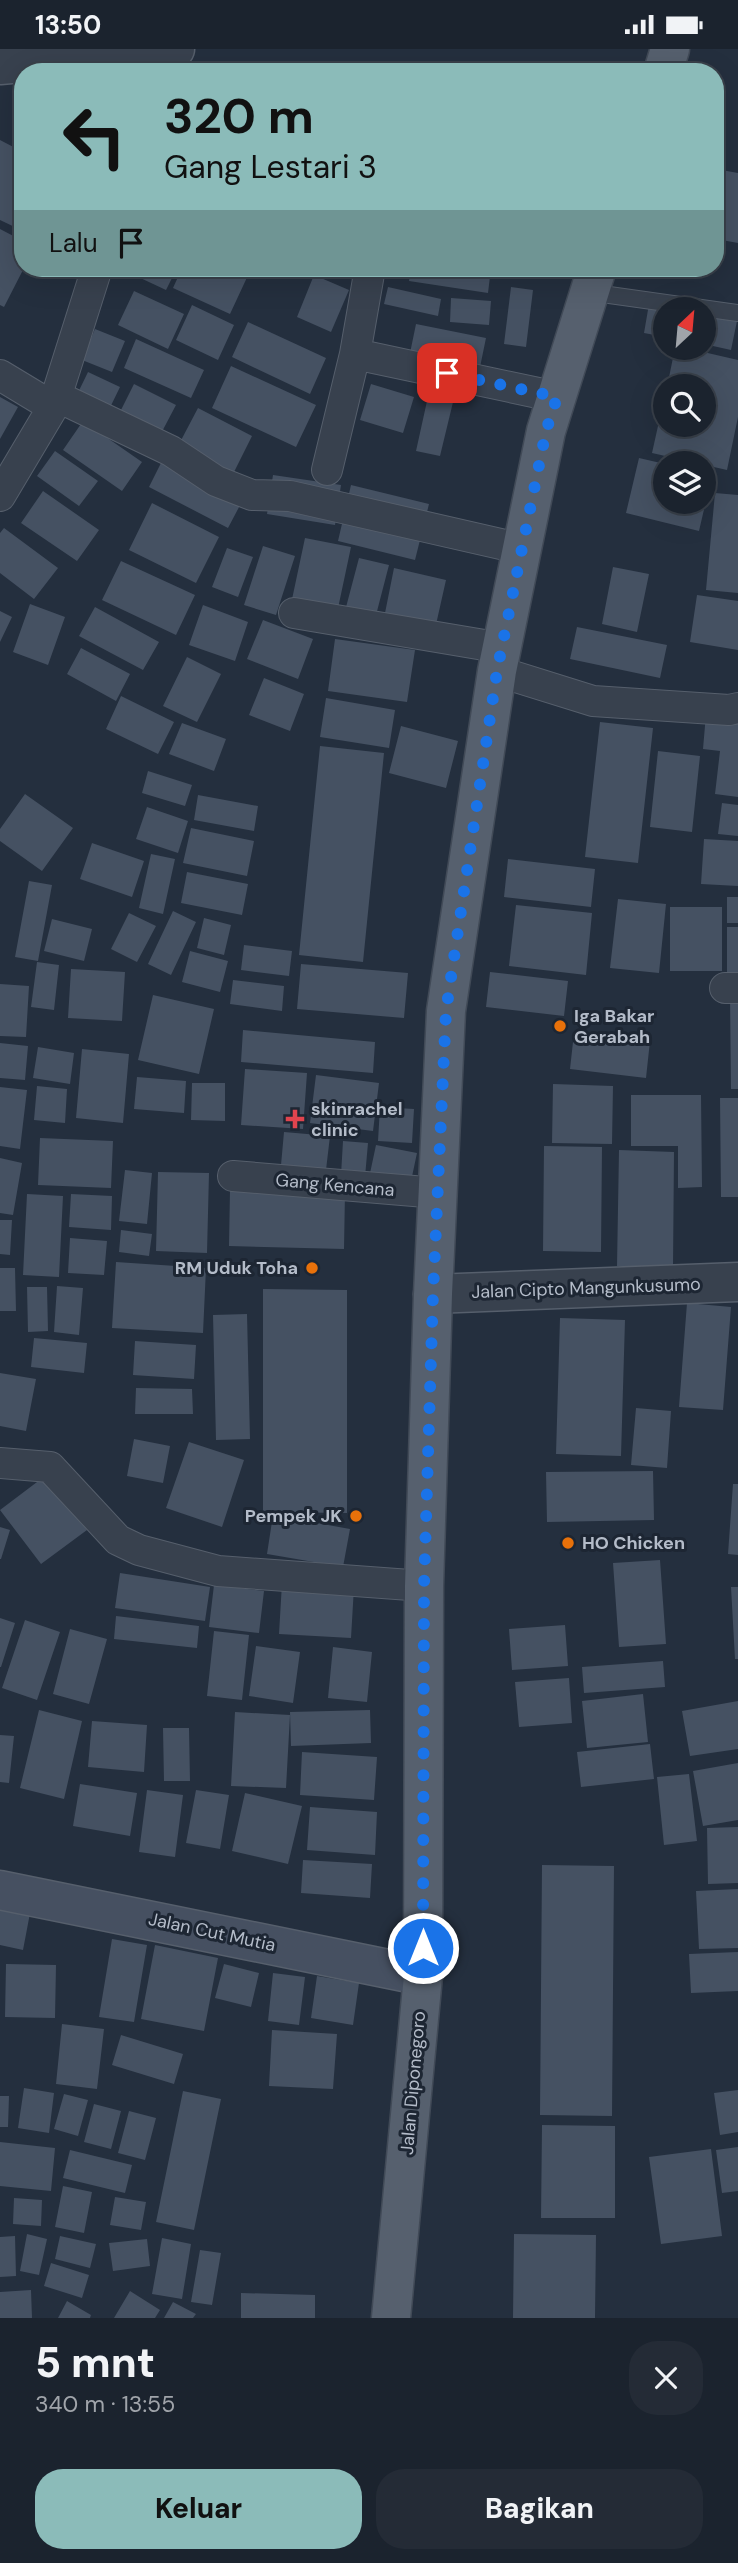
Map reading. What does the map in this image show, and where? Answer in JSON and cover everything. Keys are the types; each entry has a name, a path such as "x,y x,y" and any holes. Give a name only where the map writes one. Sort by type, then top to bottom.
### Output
{"main road":[{"name":"Jalan Diponegoro","path":"391,2318 423,1976 424,1586 433,1294 446,1011 499,660 546,431 593,280"},
{"name":"Jalan Cut Mutia","path":"0,1890 423,1976"}],"street":[{"path":"138,63 175,49"},
{"path":"0,496 54,402 94,277"},
{"path":"327,470 355,354 368,277"},
{"path":"355,354 557,397"},
{"path":"0,375 54,402 171,451 215,481 252,495 290,496 523,549"},
{"path":"294,613 499,660 593,701 729,711 738,708"},
{"name":"Gang Kencana","path":"233,1176 438,1193"},
{"name":"Jalan Cipto Mangunkusumo","path":"433,1294 738,1282"},
{"path":"0,1463 50,1467 118,1540 139,1550 218,1571 424,1586"}],"lane":[{"path":"593,280 738,313"}],"building":[{"path":"0,140 14,147 14,227 0,220"},
{"path":"724,170 738,173 738,243 724,240"},
{"path":"0,229 14,236 14,277 19,277 4,307 0,305"},
{"path":"138,277 172,277 166,290"},
{"path":"178,277 247,277 230,314 173,288"},
{"path":"313,277 349,290 331,332 297,317"},
{"path":"410,277 490,277 488,293 409,281"},
{"path":"388,287 441,299 438,316 384,304"},
{"path":"511,287 533,290 526,347 504,344"},
{"path":"134,291 184,314 168,349 118,325"},
{"path":"451,298 491,301 489,325 450,322"},
{"path":"649,304 653,306 653,335 644,333"},
{"path":"192,305 234,325 218,360 176,340"},
{"path":"716,317 737,321 731,350 716,347"},
{"path":"248,322 326,358 310,394 232,357"},
{"path":"416,324 486,338 479,372 409,358"},
{"path":"95,329 125,341 112,372 82,360"},
{"path":"136,339 204,370 191,398 124,368"},
{"path":"716,355 738,360 738,417 727,470 716,468 716,451 652,453 656,437 716,437 716,374 670,374 672,361 716,361"},
{"path":"231,366 316,405 296,447 212,408"},
{"path":"88,372 120,387 103,422 71,407"},
{"path":"134,384 176,405 156,443 115,422"},
{"path":"371,384 414,397 403,433 360,420"},
{"path":"429,392 454,398 440,456 416,451"},
{"path":"0,397 18,407 0,439"},
{"path":"198,408 252,436 233,474 178,446"},
{"path":"83,421 142,462 122,491 63,450"},
{"path":"55,451 98,481 79,506 37,476"},
{"path":"167,451 247,492 228,528 149,487"},
{"path":"639,458 653,461 653,514 703,514 699,531 626,513"},
{"path":"273,475 341,485 335,525 267,514"},
{"path":"351,485 429,504 415,560 338,541"},
{"path":"43,491 99,530 77,561 21,523"},
{"path":"716,493 738,495 738,593 706,590 713,514 716,514"},
{"path":"152,503 219,537 196,583 129,550"},
{"path":"4,528 58,568 34,599 0,573 0,533"},
{"path":"305,538 351,547 337,613 291,604"},
{"path":"263,546 295,556 276,615 244,605"},
{"path":"227,548 253,557 238,597 212,587"},
{"path":"359,558 389,565 375,619 345,611"},
{"path":"121,561 195,595 176,635 102,600"},
{"path":"613,567 649,574 637,632 602,624"},
{"path":"394,568 446,580 435,629 384,618"},
{"path":"697,595 738,601 738,650 690,642"},
{"path":"30,604 65,617 48,665 13,652"},
{"path":"203,605 248,622 235,661 189,645"},
{"path":"95,607 159,642 143,670 79,636"},
{"path":"0,611 12,617 0,642"},
{"path":"263,620 313,639 298,679 247,659"},
{"path":"577,627 667,645 660,678 570,659"},
{"path":"335,639 415,650 407,702 328,691"},
{"path":"81,648 130,674 116,701 67,674"},
{"path":"187,657 221,674 197,722 163,706"},
{"path":"264,678 304,694 290,731 249,715"},
{"path":"121,696 174,722 158,754 106,729"},
{"path":"326,698 395,710 389,748 320,737"},
{"path":"706,714 738,717 738,797 715,794 720,751 703,749"},
{"path":"600,722 653,728 638,863 585,857"},
{"path":"182,723 226,739 214,771 169,754"},
{"path":"401,726 458,741 446,788 389,773"},
{"path":"320,746 384,753 363,962 299,955"},
{"path":"658,751 700,756 692,832 650,827"},
{"path":"148,771 192,785 185,806 142,793"},
{"path":"25,794 73,828 42,871 0,841 0,829"},
{"path":"198,795 258,806 254,831 194,820"},
{"path":"722,803 738,805 738,836 718,834"},
{"path":"147,807 188,821 178,853 136,839"},
{"path":"191,828 254,841 247,876 183,863"},
{"path":"704,839 738,841 738,886 701,884"},
{"path":"92,843 144,861 132,897 80,879"},
{"path":"151,854 175,859 163,914 139,908"},
{"path":"508,859 595,869 591,907 504,897"},
{"path":"187,872 248,884 242,915 181,903"},
{"path":"29,881 52,885 38,961 15,957"},
{"path":"727,897 738,897 738,923 727,923"},
{"path":"618,899 666,904 659,973 610,968"},
{"path":"516,905 592,913 586,975 509,966"},
{"path":"670,907 722,907 722,971 670,971"},
{"path":"173,911 196,922 171,975 148,964"},
{"path":"129,913 156,926 137,962 111,949"},
{"path":"204,918 231,925 224,955 197,948"},
{"path":"52,919 92,929 84,961 44,951"},
{"path":"727,927 738,927 738,978 727,978"},
{"path":"244,945 292,951 289,976 241,970"},
{"path":"190,951 228,961 220,992 182,982"},
{"path":"37,962 59,965 54,1010 31,1007"},
{"path":"301,964 408,973 404,1018 297,1009"},
{"path":"71,969 125,972 122,1021 68,1018"},
{"path":"490,972 568,981 564,1016 486,1007"},
{"path":"233,980 284,986 282,1011 230,1004"},
{"path":"0,984 29,986 26,1037 0,1036"},
{"path":"730,994 738,994 738,1089 731,1089"},
{"path":"153,995 214,1009 199,1074 138,1060"},
{"path":"243,1030 375,1042 373,1073 241,1062"},
{"path":"574,1033 650,1041 646,1078 570,1069"},
{"path":"0,1043 28,1046 25,1080 0,1078"},
{"path":"38,1047 74,1053 70,1084 33,1078"},
{"path":"82,1049 129,1054 123,1123 76,1118"},
{"path":"245,1069 307,1073 303,1129 241,1125"},
{"path":"316,1075 379,1083 373,1131 310,1123"},
{"path":"137,1077 186,1081 184,1113 134,1109"},
{"path":"192,1083 225,1083 225,1121 191,1120"},
{"path":"553,1084 613,1086 612,1144 552,1143"},
{"path":"37,1086 67,1089 65,1123 34,1120"},
{"path":"0,1087 27,1090 20,1149 0,1146"},
{"path":"631,1095 701,1095 702,1187 678,1188 678,1146 631,1146"},
{"path":"720,1098 738,1098 738,1197 721,1197"},
{"path":"380,1107 414,1109 412,1143 378,1141"},
{"path":"284,1132 330,1136 326,1170 281,1165"},
{"path":"40,1138 113,1141 111,1188 38,1185"},
{"path":"343,1141 368,1143 365,1177 341,1175"},
{"path":"376,1145 417,1153 410,1186 369,1178"},
{"path":"544,1146 602,1147 601,1252 543,1251"},
{"path":"619,1150 674,1152 673,1267 617,1266"},
{"path":"0,1158 22,1163 13,1215 0,1213"},
{"path":"125,1170 152,1173 147,1224 119,1221"},
{"path":"158,1172 209,1173 207,1253 156,1251"},
{"path":"230,1190 345,1192 344,1249 229,1246"},
{"path":"27,1194 63,1196 59,1277 23,1275"},
{"path":"71,1194 112,1196 111,1230 69,1227"},
{"path":"0,1220 12,1220 10,1255 0,1254"},
{"path":"121,1230 152,1234 149,1256 119,1252"},
{"path":"70,1238 107,1241 104,1275 68,1273"},
{"path":"116,1262 206,1268 203,1333 112,1328"},
{"path":"0,1268 15,1268 16,1311 0,1311"},
{"path":"57,1286 83,1288 79,1335 54,1332"},
{"path":"27,1287 47,1287 48,1331 28,1332"},
{"path":"263,1289 347,1290 347,1513 263,1512"},
{"path":"687,1303 731,1307 723,1410 679,1407"},
{"path":"247,1314 250,1439 216,1440 213,1315"},
{"path":"560,1318 625,1320 621,1456 556,1454"},
{"path":"34,1338 87,1343 84,1373 31,1367"},
{"path":"135,1341 196,1345 194,1379 133,1375"},
{"path":"0,1373 36,1379 26,1431 0,1426"},
{"path":"136,1388 192,1389 193,1414 135,1414"},
{"path":"636,1408 671,1411 667,1468 631,1465"},
{"path":"134,1439 170,1446 163,1483 127,1476"},
{"path":"189,1442 244,1460 222,1527 166,1508"},
{"path":"653,1471 654,1520 547,1522 546,1472"},
{"path":"45,1476 87,1530 41,1564 0,1510"},
{"path":"733,1484 738,1484 738,1555 728,1554"},
{"path":"273,1515 350,1529 343,1567 267,1554"},
{"path":"0,1527 10,1530 1,1559 0,1559"},
{"path":"660,1560 666,1644 619,1647 613,1563"},
{"path":"120,1573 210,1587 205,1621 115,1608"},
{"path":"282,1583 354,1587 351,1638 279,1634"},
{"path":"214,1585 264,1591 259,1633 209,1627"},
{"path":"731,1587 738,1587 738,1659 735,1659"},
{"path":"116,1616 199,1626 197,1648 114,1639"},
{"path":"0,1618 15,1623 1,1667 0,1667"},
{"path":"25,1620 60,1632 37,1700 2,1688"},
{"path":"565,1625 568,1666 512,1670 509,1629"},
{"path":"70,1629 107,1639 89,1704 53,1694"},
{"path":"214,1631 249,1635 242,1700 207,1696"},
{"path":"256,1646 300,1652 293,1703 249,1696"},
{"path":"333,1647 372,1652 367,1702 328,1698"},
{"path":"663,1661 665,1687 584,1693 582,1667"},
{"path":"569,1678 572,1723 519,1727 515,1682"},
{"path":"643,1694 648,1742 587,1748 582,1701"},
{"path":"738,1701 738,1749 690,1756 682,1711"},
{"path":"39,1710 82,1721 64,1799 20,1788"},
{"path":"370,1710 371,1743 291,1746 290,1712"},
{"path":"235,1712 290,1715 286,1788 231,1786"},
{"path":"92,1721 147,1725 144,1772 88,1767"},
{"path":"163,1728 189,1728 190,1781 164,1781"},
{"path":"0,1735 14,1736 9,1783 0,1782"},
{"path":"650,1744 654,1779 581,1787 577,1752"},
{"path":"302,1752 377,1757 374,1800 300,1795"},
{"path":"738,1763 738,1820 703,1826 693,1771"},
{"path":"689,1774 697,1841 664,1845 657,1777"},
{"path":"80,1784 137,1793 130,1836 73,1826"},
{"path":"147,1790 183,1795 175,1857 139,1852"},
{"path":"196,1790 229,1795 220,1849 186,1843"},
{"path":"245,1793 302,1806 288,1864 232,1851"},
{"path":"310,1807 377,1812 375,1855 307,1850"},
{"path":"738,1827 738,1883 708,1884 707,1828"},
{"path":"303,1860 372,1864 370,1898 301,1893"},
{"path":"542,1865 614,1866 612,2116 540,2115"},
{"path":"738,1889 738,1948 699,1949 696,1891"},
{"path":"0,1903 31,1908 23,1950 0,1945"},
{"path":"112,1939 147,1945 134,2022 99,2017"},
{"path":"155,1945 218,1958 204,2031 141,2019"},
{"path":"738,1952 738,1991 691,1993 689,1954"},
{"path":"6,1964 56,1965 55,2018 5,2017"},
{"path":"224,1964 259,1973 251,2007 215,1998"},
{"path":"273,1973 305,1977 299,2025 268,2021"},
{"path":"317,1976 359,1983 353,2025 311,2018"},
{"path":"62,2024 104,2029 97,2089 56,2084"},
{"path":"272,2030 337,2034 333,2089 269,2086"},
{"path":"121,2035 183,2054 174,2084 112,2065"},
{"path":"24,2088 54,2093 49,2133 18,2128"},
{"path":"738,2090 738,2132 720,2135 714,2093"},
{"path":"183,2091 221,2099 194,2230 156,2222"},
{"path":"64,2094 88,2100 78,2136 54,2129"},
{"path":"0,2096 9,2096 8,2127 0,2127"},
{"path":"94,2104 121,2111 111,2149 84,2142"},
{"path":"129,2111 156,2118 145,2160 118,2153"},
{"path":"542,2125 615,2126 615,2218 541,2218"},
{"path":"0,2142 55,2148 51,2191 0,2186"},
{"path":"738,2147 738,2191 722,2193 716,2150"},
{"path":"711,2149 722,2236 661,2244 649,2157"},
{"path":"70,2150 132,2165 125,2193 63,2178"},
{"path":"63,2186 92,2192 84,2233 55,2227"},
{"path":"115,2197 146,2202 141,2230 110,2225"},
{"path":"14,2198 42,2200 41,2226 13,2224"},
{"path":"27,2234 47,2239 39,2275 20,2271"},
{"path":"514,2234 596,2235 595,2318 513,2318"},
{"path":"15,2236 16,2276 0,2277 0,2237"},
{"path":"60,2236 96,2244 90,2268 55,2259"},
{"path":"162,2238 191,2244 182,2299 152,2294"},
{"path":"147,2239 150,2266 113,2271 109,2243"},
{"path":"200,2250 221,2253 212,2305 191,2302"},
{"path":"51,2263 89,2275 82,2298 44,2286"},
{"path":"31,2290 32,2318 0,2318 0,2292"},
{"path":"130,2291 160,2310 155,2318 114,2318"},
{"path":"241,2293 315,2295 315,2318 241,2318"},
{"path":"67,2301 91,2315 90,2318 58,2318"},
{"path":"173,2302 196,2314 193,2318 164,2318"}],"place":[{"name":"Iga Bakar Gerabah","path":"560,1026"},
{"name":"skinrachel clinic","path":"295,1119"},
{"name":"RM Uduk Toha","path":"312,1268"},
{"name":"Pempek JK","path":"356,1516"},
{"name":"HO Chicken","path":"568,1543"}],"route":[{"path":"423,1948 424,1586 433,1294 446,1011 497,671 546,431 557,397 447,373"}]}
